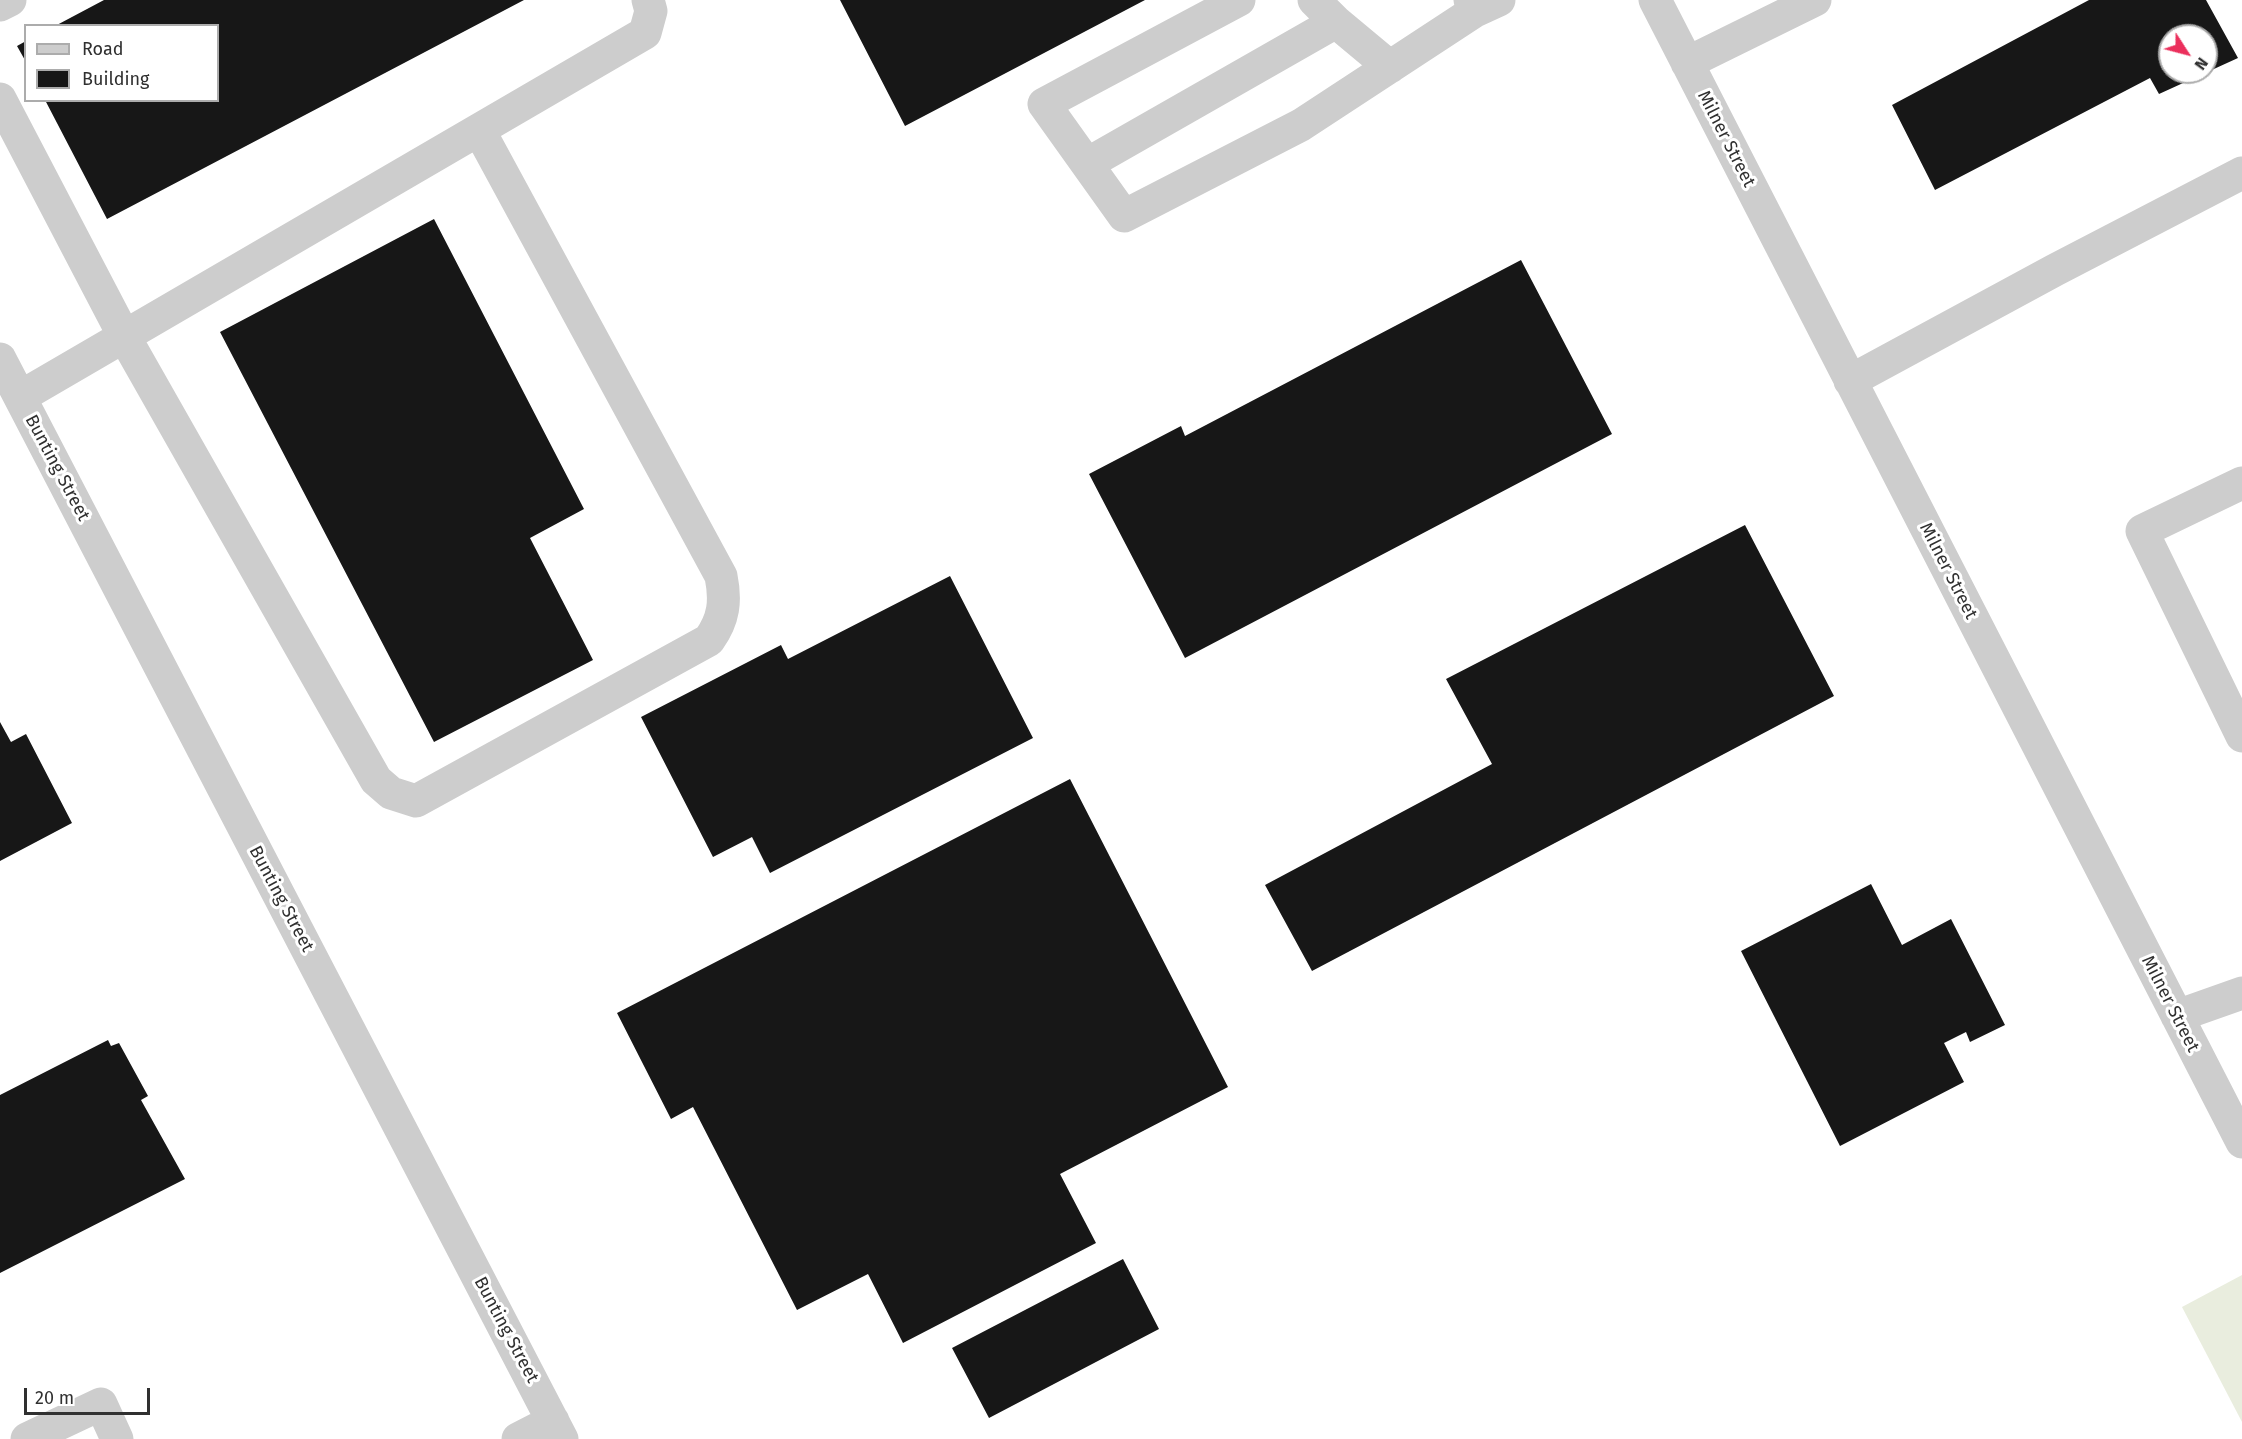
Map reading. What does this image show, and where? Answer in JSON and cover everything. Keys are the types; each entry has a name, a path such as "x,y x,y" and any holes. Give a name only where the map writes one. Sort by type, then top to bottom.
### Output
{"street":[{"path":"0,5 10,0"},
{"path":"20,397 645,33 651,11 648,0"},
{"path":"1239,0 1044,104 1124,216 1301,125 1482,4"},
{"name":"Milner Street","path":"1655,0 2242,1142"},
{"path":"1687,63 1815,0"},
{"path":"1087,164 1325,11 1390,67"},
{"path":"0,99 124,336 376,780 392,793 416,801 709,640 716,629 725,595 721,576 479,129"},
{"path":"1850,381 2242,173"},
{"name":"Bunting Street","path":"0,359 558,1430"},
{"path":"2242,483 2142,531 2242,736"},
{"path":"2177,1016 2242,993"},
{"path":"27,1439 101,1404 117,1439"},
{"path":"518,1439 558,1430"}],"shaded area":[{"path":"2242,1275 2242,1422 2182,1307"}],"building":[{"path":"104,0 524,0 107,219 46,102 219,102 219,24 59,24"},
{"path":"840,0 1145,0 905,126"},
{"path":"2089,0 2206,0 2238,58 2218,67 2218,24 2158,24 2158,84 2181,84 2159,94 2150,78 1935,190 1892,105"},
{"path":"24,42 24,58 17,46"},
{"path":"434,219 584,509 530,538 593,660 434,742 220,332"},
{"path":"1521,260 1612,434 1185,658 1089,474 1181,426 1185,436"},
{"path":"1745,525 1834,696 1312,971 1265,885 1492,764 1446,679"},
{"path":"950,576 1033,738 770,873 752,837 713,857 641,717 781,645 788,659"},
{"path":"0,722 11,742 26,734 72,823 0,861"},
{"path":"1070,779 1228,1087 1060,1174 1096,1243 903,1343 868,1274 797,1310 693,1107 671,1119 617,1013"},
{"path":"1871,884 1902,945 1951,919 2005,1025 1970,1042 1966,1032 1944,1043 1964,1082 1840,1146 1741,951"},
{"path":"108,1040 111,1046 119,1043 148,1096 141,1100 185,1179 0,1273 0,1095"},
{"path":"1123,1259 1159,1329 989,1418 952,1348"}]}
